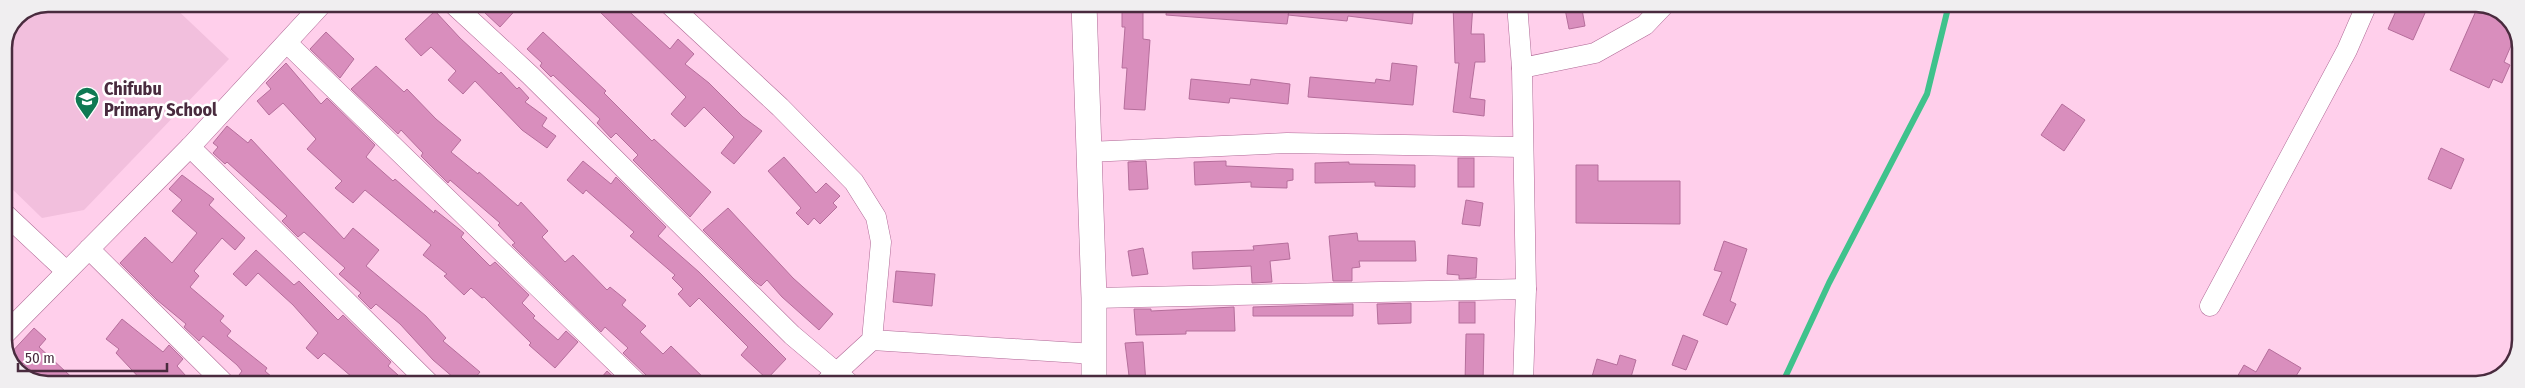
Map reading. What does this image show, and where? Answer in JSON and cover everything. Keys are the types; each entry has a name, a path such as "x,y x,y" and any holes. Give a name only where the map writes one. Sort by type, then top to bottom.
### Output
{"main road":[{"path":"1084,12 1094,298 1094,375"}],"street":[{"path":"13,327 190,147 315,12"},
{"path":"462,12 530,75 832,375"},
{"path":"678,12 780,107 847,176 876,218 881,242 872,340 841,375"},
{"path":"1518,13 1522,68 1526,289 1523,376"},
{"path":"1522,68 1595,53 1645,25 1657,13"},
{"path":"2210,306 2347,50 2364,13"},
{"path":"287,44 629,375"},
{"path":"1088,152 1287,143 1522,147"},
{"path":"190,147 421,375"},
{"path":"13,221 66,271"},
{"path":"89,250 216,375"},
{"path":"1094,298 1526,289"},
{"path":"872,340 1095,354"}],"shaded area":[{"name":"Chifubu Primary School","path":"49,12 179,12 229,59 84,210 42,218 12,189 12,49 15,35 23,23 35,15"}],"building":[{"path":"434,12 436,12 460,38 499,74 501,72 517,89 519,87 529,98 525,102 547,118 542,126 556,136 547,148 522,130 475,81 463,94 448,80 456,71 431,47 421,56 405,39"},
{"path":"484,12 514,12 500,27"},
{"path":"600,12 630,12 670,49 678,39 694,54 685,64 709,83 743,117 762,131 734,164 721,153 734,137 704,107 685,127 671,114 686,97"},
{"path":"1122,12 1143,12 1143,39 1150,40 1145,110 1124,109 1127,68 1122,68 1125,27 1122,27"},
{"path":"1166,12 1413,13 1412,24 1348,16 1347,21 1288,15 1287,24 1166,15"},
{"path":"1453,13 1472,13 1471,34 1484,34 1485,62 1475,62 1470,98 1485,100 1484,116 1453,112 1459,63 1455,63"},
{"path":"1566,13 1583,13 1585,26 1569,29"},
{"path":"2395,13 2425,13 2413,40 2388,29"},
{"path":"2475,13 2488,14 2502,23 2509,33 2512,44 2504,62 2510,65 2502,83 2493,79 2489,88 2450,70"},
{"path":"326,32 354,59 340,78 310,49"},
{"path":"543,32 606,91 604,93 652,141 654,139 711,192 690,217 633,160 638,155 616,133 611,138 597,123 600,119 553,75 551,77 540,66 542,63 527,49"},
{"path":"286,63 321,104 327,98 375,145 366,157 434,213 435,210 464,233 461,237 490,266 495,262 529,295 522,303 535,316 533,318 558,340 566,331 578,342 555,368 529,345 531,343 484,297 482,298 471,288 464,295 444,276 447,274 423,255 431,245 365,190 353,203 335,188 342,181 307,149 316,139 283,103 269,115 257,101 271,89 266,83"},
{"path":"1392,63 1417,66 1413,105 1308,97 1310,77 1375,83 1376,79 1390,81"},
{"path":"376,66 404,92 407,89 436,119 461,140 451,152 478,174 479,172 518,206 521,202 548,231 542,237 565,262 573,255 607,290 610,287 626,300 622,305 646,326 640,332 663,354 671,346 701,375 646,375 623,353 628,348 605,327 601,332 512,245 515,243 498,225 500,223 450,180 448,183 421,156 423,153 401,130 398,134 351,89"},
{"path":"1191,79 1250,85 1251,79 1290,84 1288,104 1230,98 1229,103 1189,99"},
{"path":"2062,104 2085,120 2064,151 2041,135"},
{"path":"227,126 248,143 251,139 344,239 353,228 379,250 366,266 426,316 446,338 443,341 480,372 477,375 451,375 433,360 400,324 376,304 371,309 358,296 361,293 339,274 345,268 304,232 298,237 282,221 287,216 227,162 225,164 213,153 218,147 213,143"},
{"path":"2441,148 2464,159 2451,189 2428,179"},
{"path":"784,157 816,193 826,183 840,196 833,203 837,207 820,224 814,218 808,225 796,213 801,208 768,171"},
{"path":"1458,158 1474,158 1474,187 1458,187"},
{"path":"583,161 611,184 616,177 666,227 658,236 699,272 786,359 771,375 763,375 741,355 748,347 699,298 690,307 678,294 683,289 672,278 675,275 630,236 634,232 586,190 583,194 567,180"},
{"path":"1146,161 1148,189 1129,190 1128,162"},
{"path":"1226,161 1226,166 1293,169 1293,180 1287,181 1287,188 1251,187 1251,182 1195,185 1194,162"},
{"path":"1349,162 1349,164 1415,165 1415,187 1375,186 1375,182 1315,183 1315,163"},
{"path":"1576,165 1598,165 1598,181 1680,181 1680,224 1576,223"},
{"path":"182,175 214,199 209,205 245,238 235,250 222,238 194,271 199,276 190,287 224,316 220,321 231,331 227,336 267,368 265,371 270,375 239,375 242,371 237,365 203,336 199,341 184,327 186,324 157,300 120,263 145,237 172,263 197,233 172,211 182,200 169,189"},
{"path":"1466,200 1483,203 1480,226 1462,224"},
{"path":"728,208 793,278 833,314 819,330 782,297 767,280 761,286 754,281 703,230"},
{"path":"1357,233 1358,241 1415,241 1416,261 1359,261 1360,267 1352,268 1352,281 1333,281 1329,236"},
{"path":"1724,241 1747,249 1730,301 1736,304 1727,325 1703,315 1722,272 1714,270"},
{"path":"1288,243 1290,259 1270,261 1272,282 1252,283 1251,266 1193,269 1192,252 1254,250 1253,246"},
{"path":"1143,248 1148,274 1132,276 1128,251"},
{"path":"256,250 294,285 299,281 338,320 343,315 391,362 388,366 398,375 350,375 324,353 318,359 306,348 318,333 293,305 258,273 246,286 233,274"},
{"path":"1448,255 1477,258 1476,278 1459,279 1459,275 1447,274"},
{"path":"896,271 935,274 932,306 893,302"},
{"path":"1459,302 1475,302 1475,323 1459,323"},
{"path":"1411,303 1411,323 1378,324 1377,304"},
{"path":"1353,304 1353,316 1253,316 1253,307"},
{"path":"1234,307 1235,331 1186,331 1186,334 1136,335 1134,309 1151,309 1151,311"},
{"path":"122,319 163,352 169,345 183,359 177,366 185,375 137,375 116,353 119,349 106,339"},
{"path":"34,328 46,339 39,347 69,375 37,374 22,363 14,350"},
{"path":"1466,334 1484,334 1483,376 1465,376"},
{"path":"1683,335 1698,341 1686,370 1672,365"},
{"path":"1143,342 1145,375 1129,375 1125,343"},
{"path":"2269,349 2301,368 2296,376 2238,376 2244,365 2256,372"},
{"path":"1620,355 1636,360 1631,376 1592,376 1597,359 1617,365"},
{"path":"607,371 612,375 603,375"}],"waterway":[{"path":"1786,376 1829,283 1927,94 1947,13"}],"place":[{"name":"Chifubu Primary School","path":"87,120"}]}
